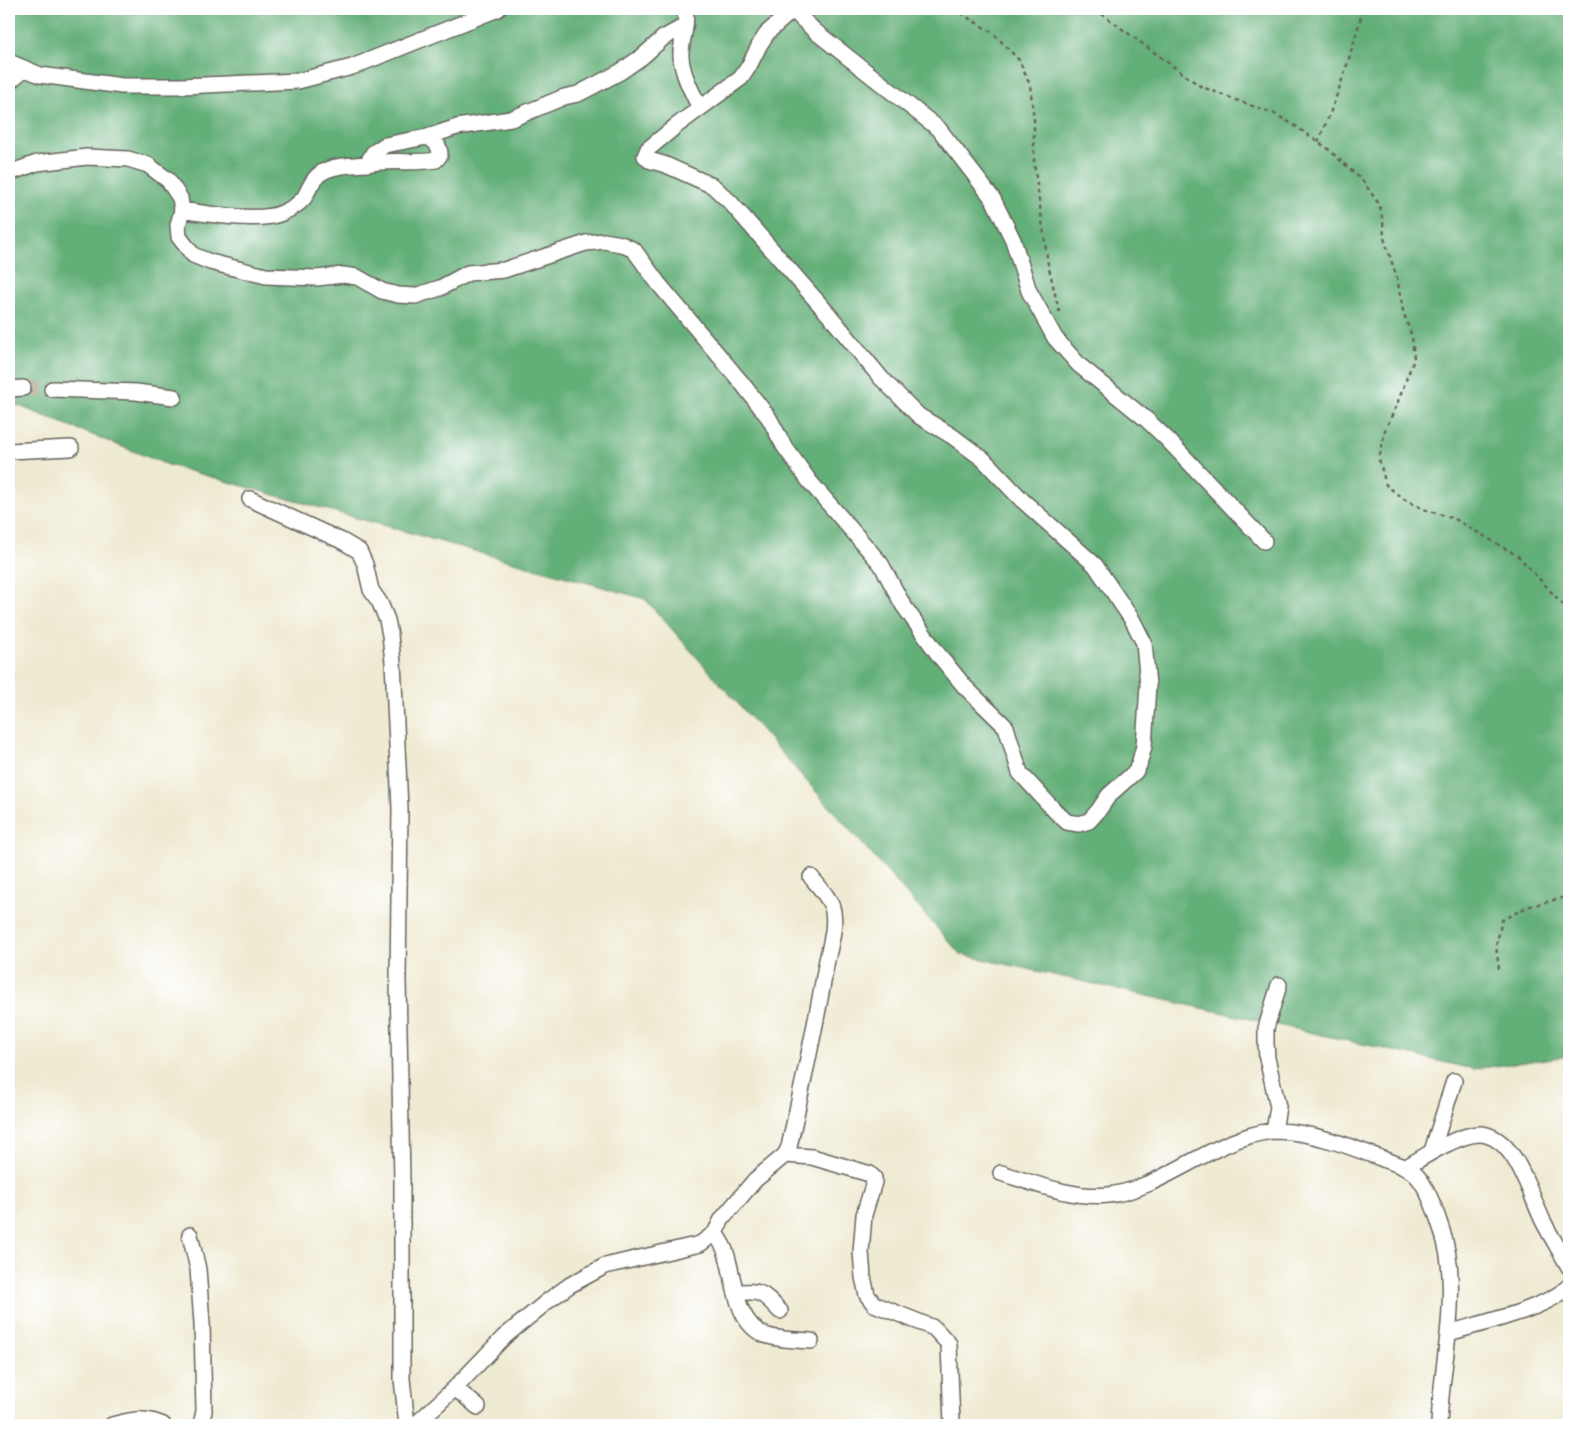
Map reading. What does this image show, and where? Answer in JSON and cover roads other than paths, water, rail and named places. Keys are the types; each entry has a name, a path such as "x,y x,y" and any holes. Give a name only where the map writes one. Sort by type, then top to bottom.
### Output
{"street":[{"path":"9,62 40,75 122,86 181,86 298,81 352,67 498,9"},
{"path":"685,9 685,26 681,52 682,64 700,108"},
{"path":"9,172 37,163 87,157 128,159 148,165 168,180 180,198 182,210 178,224 179,237 193,255 210,262 266,276 317,278 343,275 357,277 382,291 398,295 415,296 440,288 468,273 504,270 586,243 604,241 621,244 634,250 658,283 742,382 769,418 784,446 810,482 880,564 903,605 938,654 965,687 1006,727 1020,773 1067,822 1079,824 1089,821 1109,795 1140,765 1144,746 1148,685 1144,643 1133,621 1095,565 1022,500 983,459 952,436 919,416 881,378 830,316 731,203 713,186 666,165 649,160 646,156 648,149 741,78 768,32 795,9 800,17 816,32 939,129 992,199 1013,240 1029,291 1055,338 1079,366 1147,420 1167,439 1264,541"},
{"path":"366,164 373,153 385,145 427,137 457,127 512,119 564,97 578,94 620,72 643,56 663,38 685,26"},
{"path":"9,82 24,69"},
{"path":"182,210 243,217 268,217 281,214 303,200 315,178 322,172 377,161 413,162 436,160 440,155 440,149 436,142 427,137"},
{"path":"52,389 136,392 174,397"},
{"path":"9,451 71,448"},
{"path":"250,499 342,541 359,551 371,590 380,603 387,620 390,635 400,808 398,980 402,1180 402,1379 407,1425"},
{"path":"415,1425 455,1388 504,1337 549,1300 570,1285 606,1266 700,1244 715,1233 722,1219 755,1180 785,1156 824,982 834,922 834,911 831,904 812,877"},
{"path":"1274,1131 1278,1107 1267,1058 1266,1028 1279,985"},
{"path":"1432,1152 1454,1081"},
{"path":"1001,1173 1042,1186 1077,1194 1108,1195 1136,1188 1238,1140 1274,1131 1335,1141 1414,1173 1422,1181 1445,1240 1450,1270 1449,1333 1439,1425"},
{"path":"1405,1168 1432,1152 1465,1137 1480,1134 1492,1137 1520,1165 1542,1220 1569,1268"},
{"path":"785,1156 812,1157 870,1174 874,1178 864,1215 861,1252 866,1295 874,1304 934,1328 949,1344 952,1425"},
{"path":"715,1233 726,1251 740,1309 748,1324 764,1334 780,1338 811,1341"},
{"path":"190,1235 198,1269 202,1323 204,1411 201,1425"},
{"path":"1449,1333 1551,1300 1569,1286"},
{"path":"737,1292 757,1291 768,1298 780,1311"},
{"path":"455,1388 478,1406"},
{"path":"112,1425 131,1420 148,1419 163,1425"}],"tunnel":[{"path":"23,388 52,389"}]}
